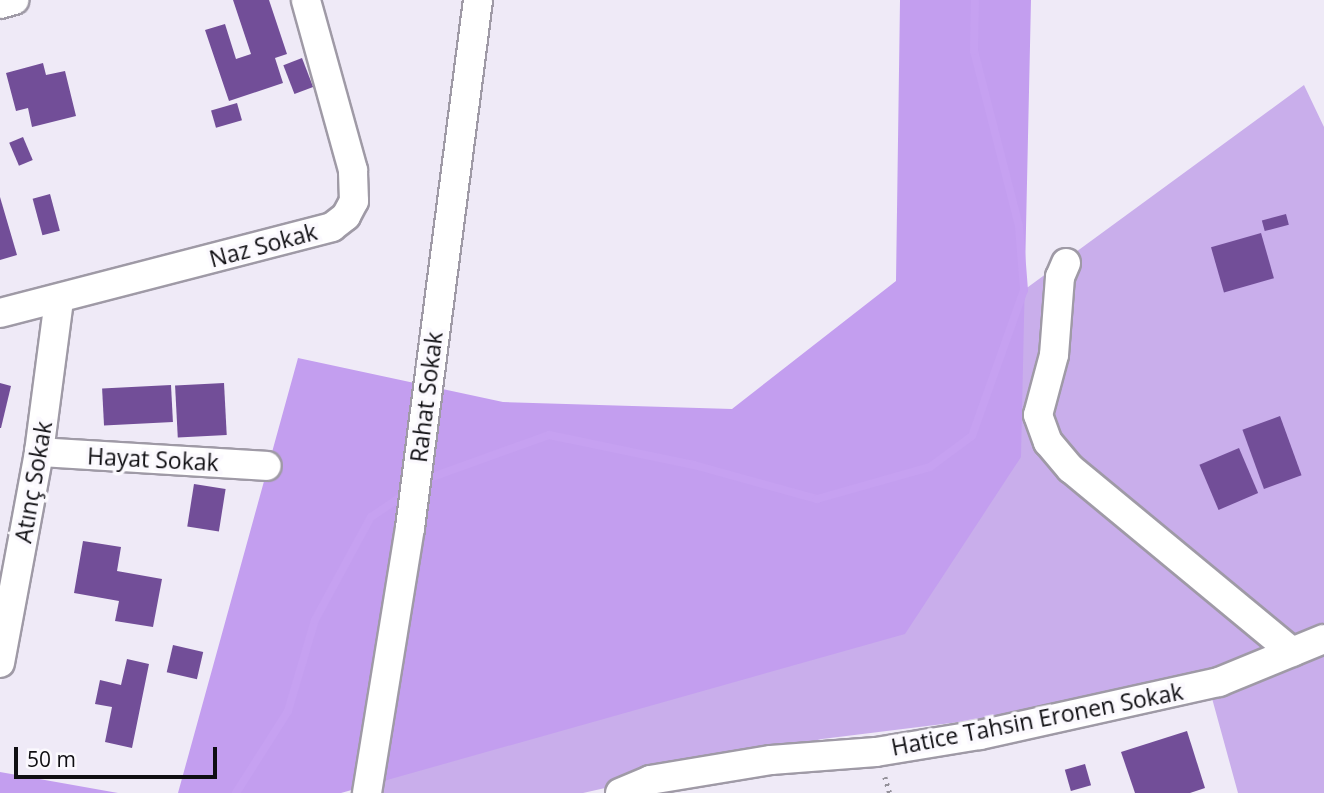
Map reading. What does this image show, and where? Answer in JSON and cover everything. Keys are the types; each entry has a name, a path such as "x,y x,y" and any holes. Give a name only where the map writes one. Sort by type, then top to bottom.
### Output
{"street":[{"path":"0,4 14,0"},
{"name":"Naz Sokak","path":"0,313 59,300 332,227 346,216 354,201 353,170 306,0"},
{"name":"Rahat Sokak","path":"367,793 410,528 478,0"},
{"path":"1066,262 1060,277 1054,355 1038,415 1048,442 1071,468 1292,652"},
{"name":"Atınç Sokak","path":"0,663 39,452 59,300"},
{"name":"Hayat Sokak","path":"39,452 267,466"},
{"name":"Hatice Tahsin Eronen Sokak","path":"620,793 650,780 771,760 876,752 981,735 1219,682 1324,639"}],"shaded area":[{"path":"900,0 1031,0 1021,457 905,634 341,793 178,793 298,358 503,402 732,409 896,281"},
{"path":"1304,85 1324,127 1324,793 1238,793 1210,691 822,739 583,793 380,793 380,782 1024,290"},
{"path":"0,772 118,793 0,793"}],"building":[{"path":"233,0 269,0 287,54 275,58 283,83 229,101 205,30 225,24 236,59 251,54"},
{"path":"302,58 313,87 294,94 283,65"},
{"path":"43,63 46,75 65,71 76,116 32,127 28,108 16,111 6,73"},
{"path":"237,103 242,120 216,128 211,110"},
{"path":"23,137 33,160 19,166 9,143"},
{"path":"50,194 60,231 42,235 33,199"},
{"path":"0,197 17,255 0,260"},
{"path":"1286,214 1289,225 1265,231 1262,220"},
{"path":"1261,233 1274,278 1224,293 1211,247"},
{"path":"0,383 11,386 1,428 0,428"},
{"path":"224,383 227,435 178,437 175,386"},
{"path":"171,385 173,422 104,426 102,389"},
{"path":"1280,416 1302,475 1264,489 1242,430"},
{"path":"1239,448 1258,493 1219,510 1199,465"},
{"path":"194,484 226,489 219,531 187,526"},
{"path":"83,541 121,547 117,571 162,579 153,627 115,621 119,601 74,593"},
{"path":"173,645 203,652 197,679 167,672"},
{"path":"127,659 149,664 132,748 105,742 112,707 95,704 100,680 121,685"},
{"path":"1187,731 1205,788 1190,793 1135,793 1121,752"},
{"path":"1085,764 1091,785 1071,791 1065,770"}],"waterway":[{"path":"424,480 549,435 694,465 817,499 930,467 972,436 1024,290 1019,226 974,51 975,0"},
{"path":"236,793 288,711 315,620 371,517 408,492"}]}
